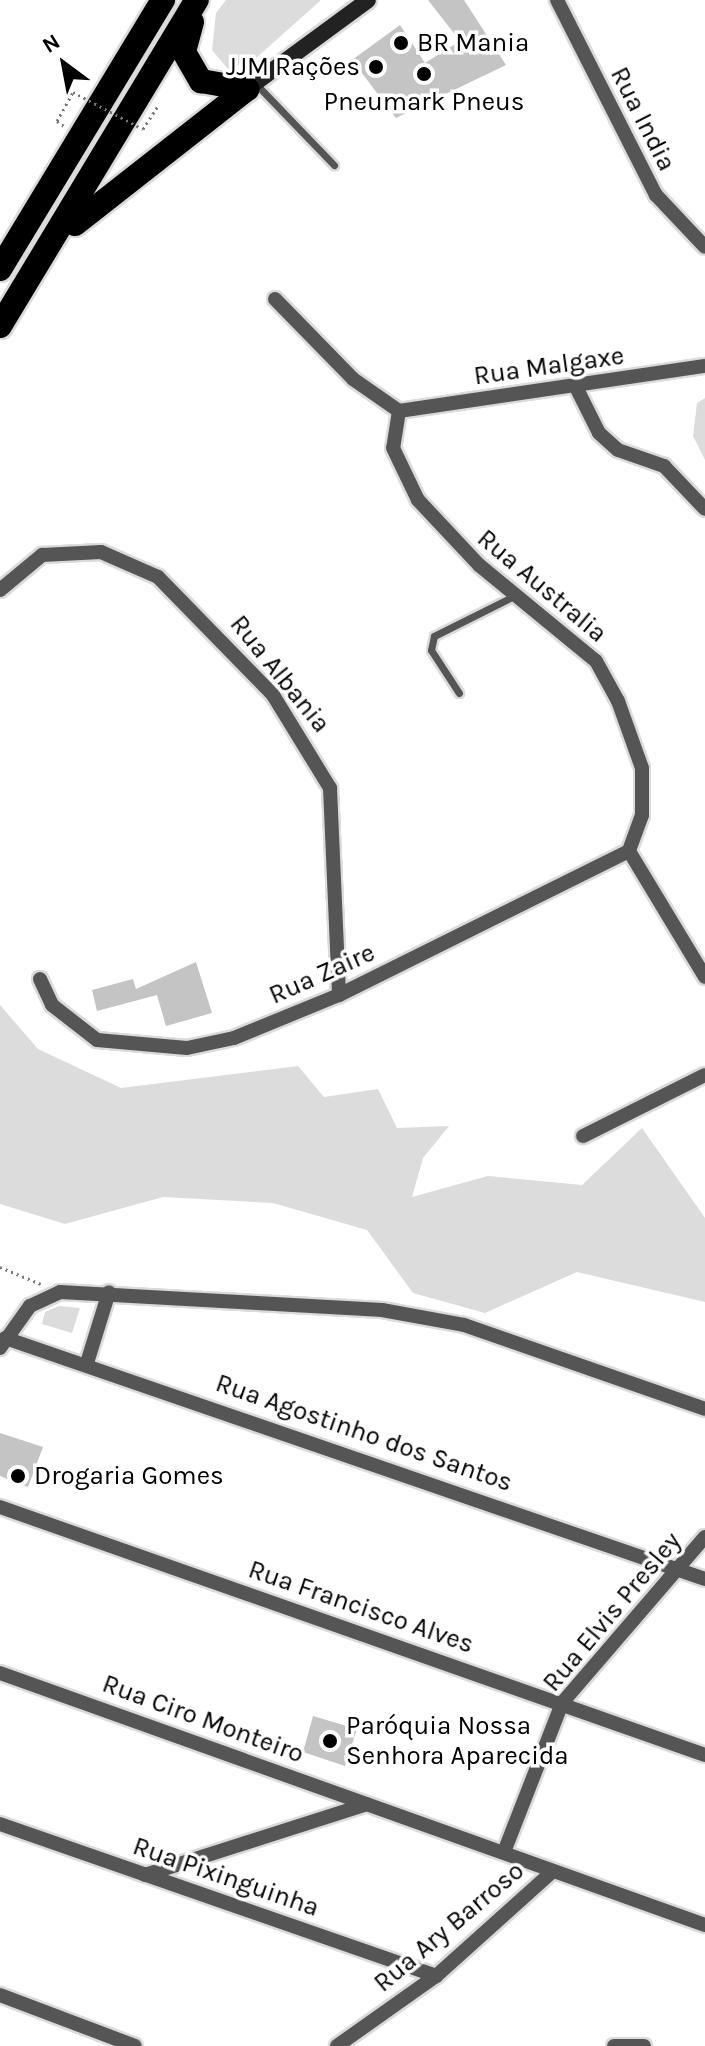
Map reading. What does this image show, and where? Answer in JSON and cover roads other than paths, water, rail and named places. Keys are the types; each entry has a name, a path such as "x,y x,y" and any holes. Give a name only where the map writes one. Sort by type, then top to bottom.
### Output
{"highway":[{"path":"3,257 163,0"},
{"path":"197,0 184,52 192,69 208,87 251,86"},
{"path":"0,326 197,0"},
{"path":"15,301 93,204 251,86"}],"main road":[{"path":"251,86 368,0"}],"street":[{"name":"Rua India","path":"557,0 656,195 705,247"},
{"path":"275,299 353,379 399,411"},
{"name":"Rua Malgaxe","path":"399,411 703,368"},
{"path":"576,387 599,433 618,450 664,466 705,509"},
{"name":"Rua Australia","path":"399,411 393,448 418,500 443,532 596,661 633,732 642,815 629,851"},
{"name":"Rua Albania","path":"0,590 42,555 101,552 158,577 273,695 330,788 339,995"},
{"path":"629,851 705,977"},
{"name":"Rua Zaire","path":"40,979 71,1023 97,1040 187,1048 234,1038 339,995 629,851"},
{"path":"583,1136 705,1075"},
{"path":"87,1363 109,1292"},
{"path":"3,1343 30,1306 54,1293 109,1292 382,1310 464,1325 705,1409"},
{"name":"Rua Agostinho dos Santos","path":"3,1343 87,1363 705,1579"},
{"name":"Rua Francisco Alves","path":"0,1507 705,1755"},
{"name":"Rua Elvis Presley","path":"504,1852 562,1703 705,1537"},
{"name":"Rua Ciro Monteiro","path":"0,1673 705,1925"},
{"path":"145,1875 367,1804"},
{"name":"Rua Pixinguinha","path":"0,1824 436,1976"},
{"name":"Rua Ary Barroso","path":"337,2046 436,1976 552,1872"},
{"path":"0,1995 135,2046"},
{"path":"614,2046 644,2046"}],"lane":[{"path":"251,86 334,165"},
{"path":"459,693 431,650 434,636 517,594"}],"place":[{"name":"BR Mania","path":"401,43"},
{"name":"JJM Rações","path":"376,67"},
{"name":"Pneumark Pneus","path":"424,74"},
{"name":"Drogaria Gomes","path":"18,1476"},
{"name":"Paróquia Nossa Senhora Aparecida","path":"330,1741"}]}
